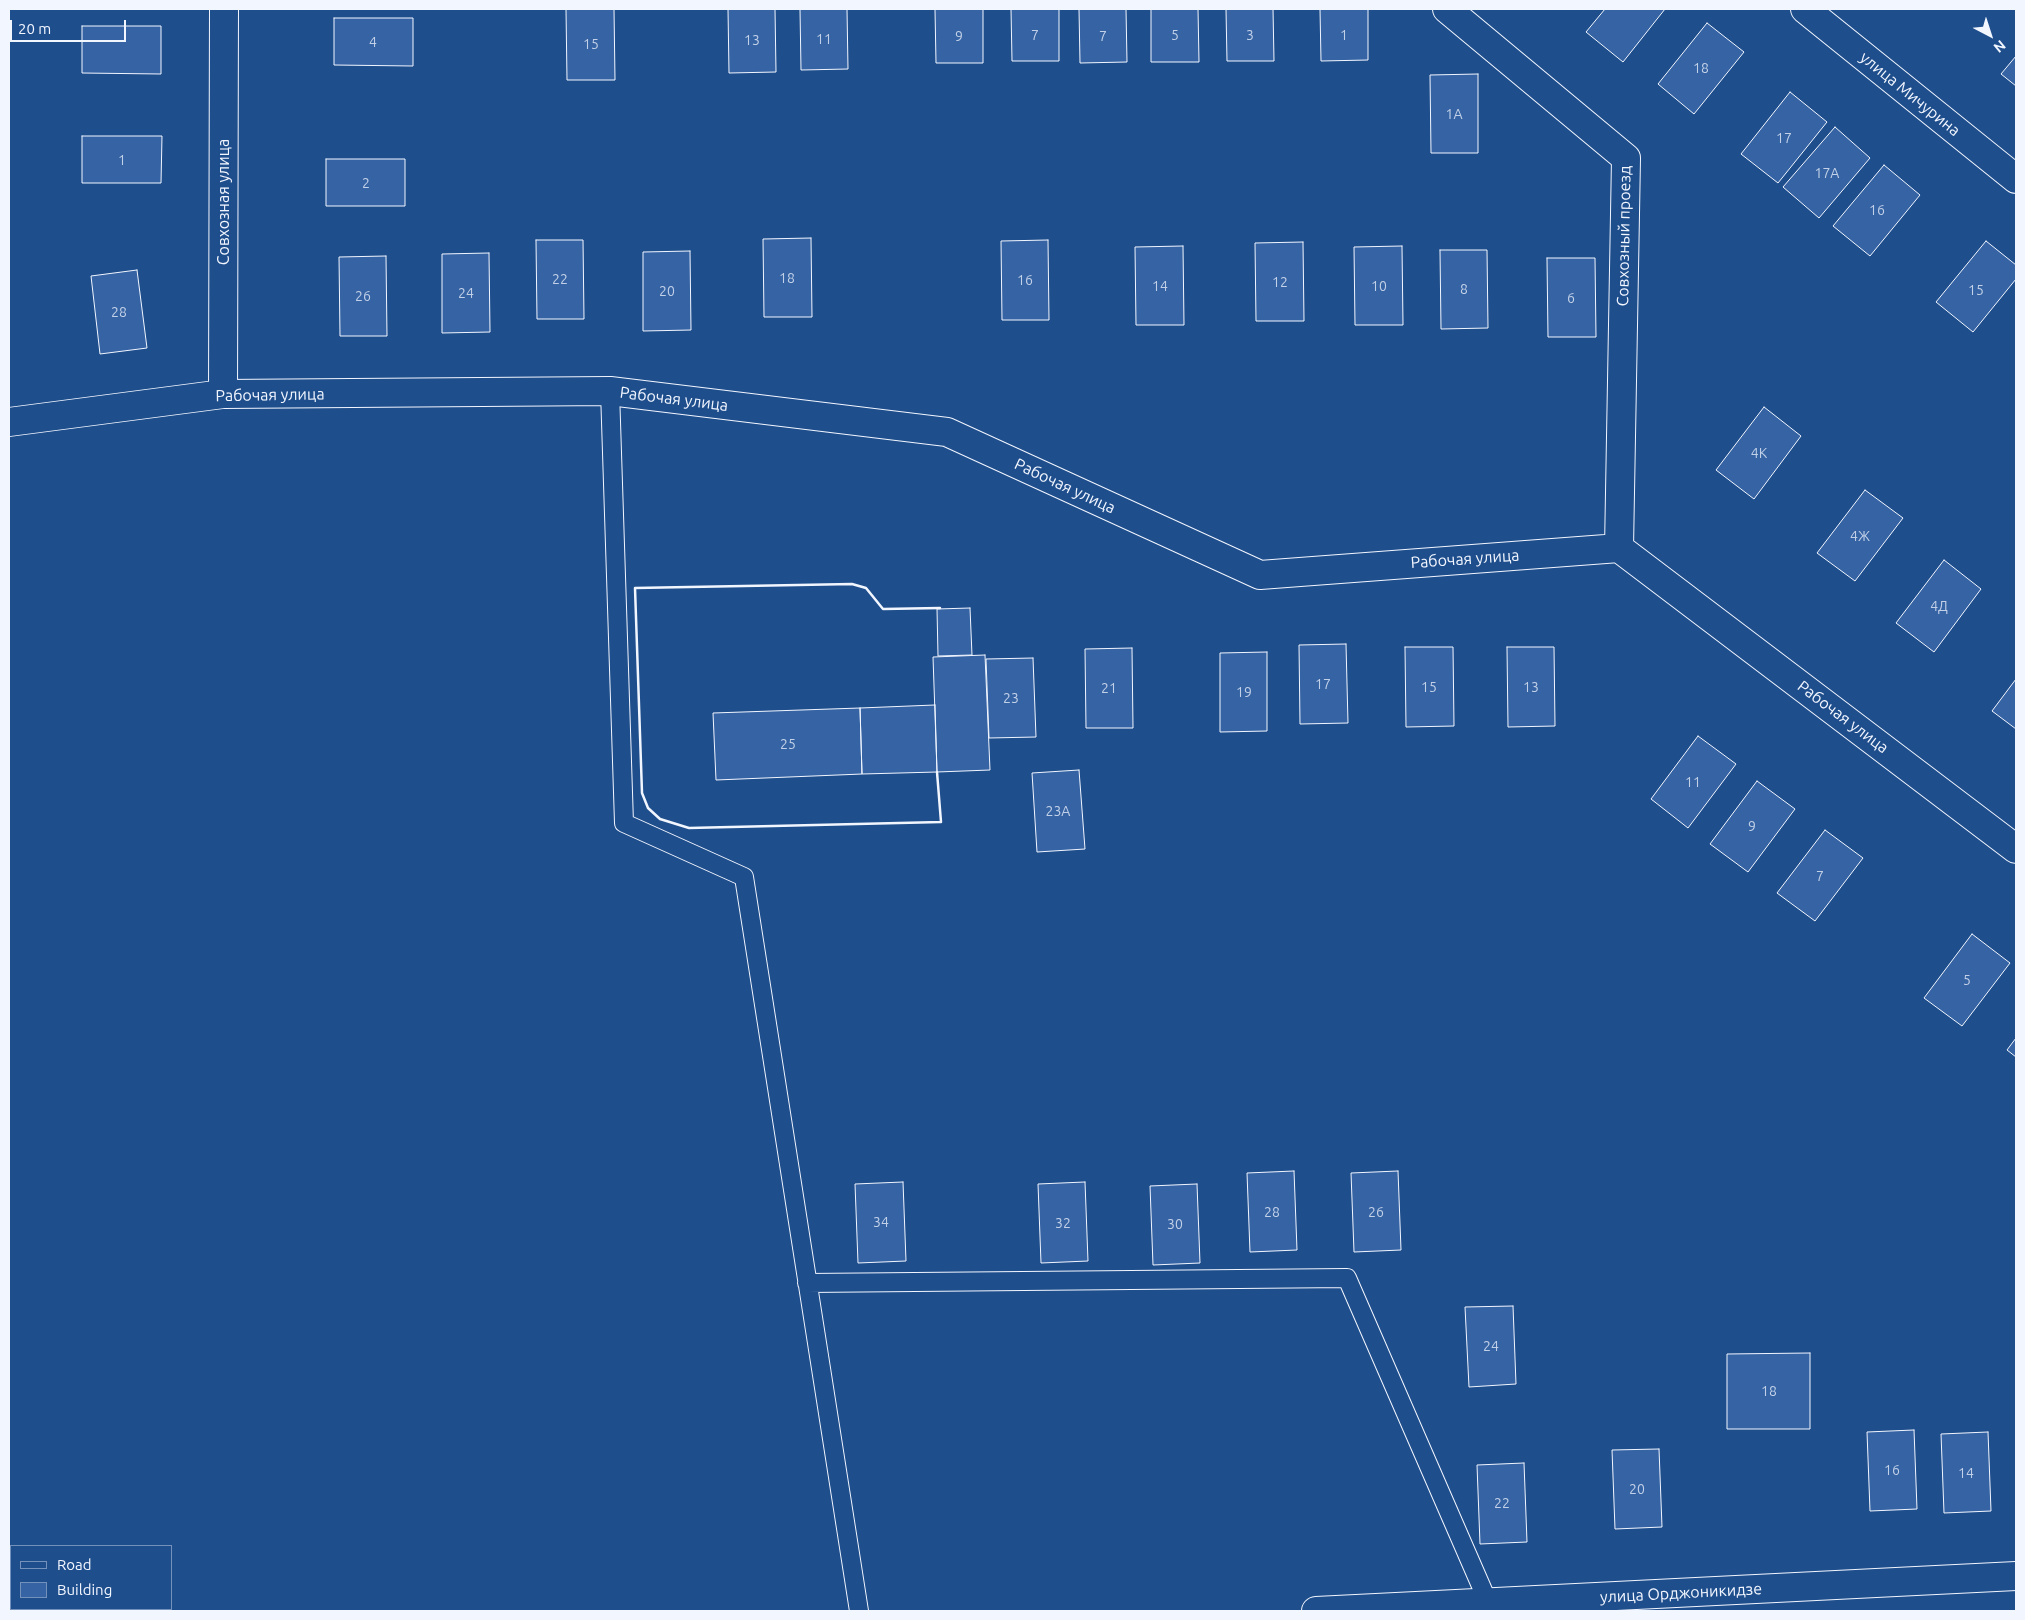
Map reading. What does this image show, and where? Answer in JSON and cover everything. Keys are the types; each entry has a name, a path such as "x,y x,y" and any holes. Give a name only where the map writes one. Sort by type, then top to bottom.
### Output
{"street":[{"name":"Совхозная улица","path":"224,9 224,394"},
{"name":"Совхозный проезд","path":"1447,9 1626,158 1619,548"},
{"name":"улица Мичурина","path":"1805,9 2016,178"},
{"name":"Рабочая улица","path":"9,422 224,394 610,391 947,432 1260,575 1619,548 2016,849"},
{"name":"улица Орджоникидзе","path":"1316,1611 2016,1576"}],"lane":[{"path":"610,391 624,823 744,877 859,1611"},
{"path":"807,1283 1347,1278 1488,1602"}],"building":[{"path":"566,9 614,9 615,80 567,80"},
{"path":"728,9 775,9 776,72 729,73"},
{"path":"800,9 847,9 848,69 801,70"},
{"path":"935,9 983,9 983,63 936,63"},
{"path":"1011,9 1059,9 1059,61 1012,61"},
{"path":"1079,9 1126,9 1127,62 1080,63"},
{"path":"1151,9 1198,9 1199,62 1151,62"},
{"path":"1226,9 1273,9 1274,61 1227,61"},
{"path":"1320,9 1368,9 1368,60 1321,61"},
{"path":"1605,9 1665,9 1623,62 1586,32"},
{"path":"334,18 413,18 413,66 334,65"},
{"path":"1707,23 1744,52 1694,114 1658,84"},
{"path":"82,26 161,26 161,74 82,73"},
{"path":"2016,56 2016,86 2001,74"},
{"path":"1478,74 1478,153 1431,153 1430,75"},
{"path":"1790,92 1827,122 1778,183 1741,154"},
{"path":"1835,127 1870,158 1819,218 1783,187"},
{"path":"82,136 162,136 161,183 82,183"},
{"path":"326,159 405,159 405,206 326,206"},
{"path":"1884,165 1920,195 1870,256 1833,226"},
{"path":"811,238 812,317 764,317 763,239"},
{"path":"536,240 583,240 584,319 537,319"},
{"path":"1048,240 1049,320 1002,320 1001,241"},
{"path":"1986,241 2016,265 2016,279 1973,332 1936,302"},
{"path":"1303,242 1304,321 1256,321 1255,243"},
{"path":"1183,246 1184,325 1136,325 1135,247"},
{"path":"1402,246 1403,325 1355,325 1354,247"},
{"path":"1440,250 1487,250 1488,328 1441,329"},
{"path":"690,251 691,330 643,331 643,252"},
{"path":"489,253 490,332 442,333 442,254"},
{"path":"386,256 387,336 340,336 339,257"},
{"path":"1547,258 1595,258 1596,337 1548,337"},
{"path":"137,270 147,348 100,354 91,276"},
{"path":"1764,407 1801,436 1754,499 1716,470"},
{"path":"1865,490 1903,518 1855,581 1817,553"},
{"path":"1944,560 1981,589 1934,652 1896,623"},
{"path":"970,608 972,655 938,656 937,609"},
{"path":"1346,644 1348,723 1300,724 1299,645"},
{"path":"1405,647 1453,647 1454,726 1406,727"},
{"path":"1507,647 1554,647 1555,726 1508,727"},
{"path":"1132,648 1133,728 1086,728 1085,649"},
{"path":"1267,652 1267,731 1220,732 1220,653"},
{"path":"985,655 990,770 937,772 933,657"},
{"path":"1033,658 1036,737 989,738 986,659"},
{"path":"2016,679 2016,729 1992,711"},
{"path":"935,705 937,772 862,774 860,708"},
{"path":"860,708 862,774 716,780 713,713"},
{"path":"1698,736 1736,764 1688,828 1651,799"},
{"path":"1079,770 1085,849 1037,852 1032,773"},
{"path":"1757,781 1795,809 1748,872 1710,844"},
{"path":"1825,830 1863,858 1815,921 1777,893"},
{"path":"1972,934 2010,963 1962,1026 1924,998"},
{"path":"2016,1038 2016,1057 2007,1050"},
{"path":"1294,1171 1297,1250 1250,1252 1247,1173"},
{"path":"1398,1171 1401,1250 1354,1252 1351,1173"},
{"path":"903,1182 906,1261 858,1263 855,1184"},
{"path":"1085,1182 1088,1261 1041,1263 1038,1184"},
{"path":"1197,1184 1200,1263 1153,1265 1150,1186"},
{"path":"1513,1306 1516,1384 1469,1387 1465,1307"},
{"path":"1810,1353 1810,1429 1727,1429 1727,1354"},
{"path":"1914,1430 1917,1509 1870,1511 1867,1432"},
{"path":"1988,1432 1991,1511 1944,1513 1941,1434"},
{"path":"1659,1449 1662,1527 1615,1529 1612,1450"},
{"path":"1524,1463 1527,1542 1480,1544 1477,1465"}],"wall":[{"path":"937,772 941,822 689,828 660,819 648,808 642,793 635,588 852,584 866,588 883,609 940,608"}]}
